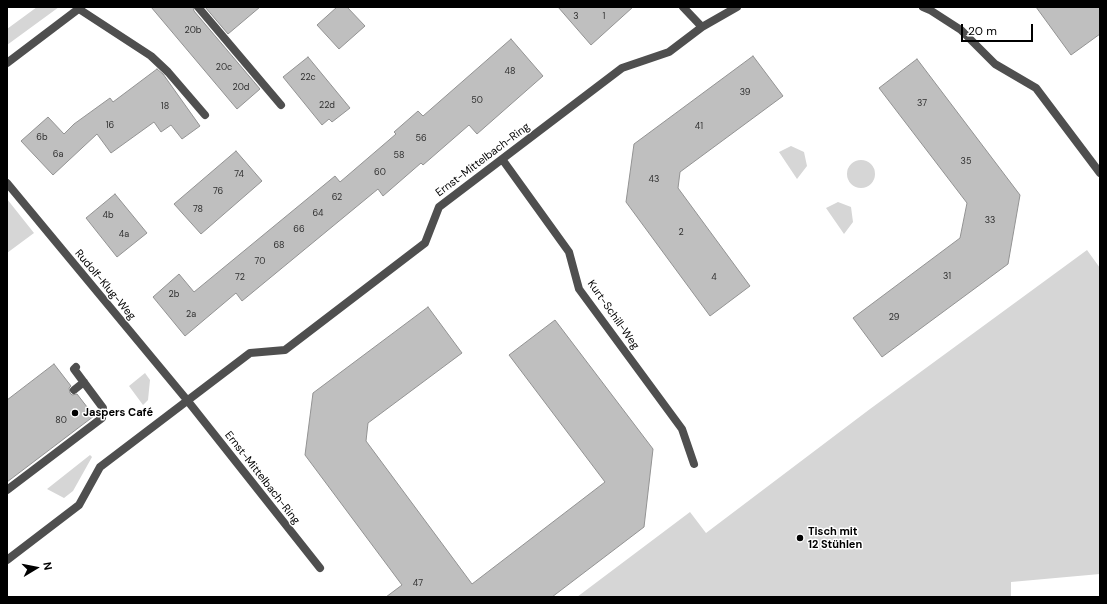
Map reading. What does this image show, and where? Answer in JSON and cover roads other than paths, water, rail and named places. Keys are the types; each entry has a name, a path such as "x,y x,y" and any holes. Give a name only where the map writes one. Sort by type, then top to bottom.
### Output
{"street":[{"path":"198,7 281,105"},
{"path":"683,7 702,27"},
{"name":"Ernst-Mittelbach-Ring","path":"7,560 78,506 100,467 250,353 285,350 425,244 439,207 622,68 669,52 702,27 737,7"},
{"path":"923,7 961,30 995,64 1036,88 1100,173"},
{"path":"7,63 80,8 151,56 168,72 205,115"},
{"name":"Kurt-Schill-Weg","path":"502,159 569,252 579,289 682,429 694,464"},
{"name":"Rudolf-Klug-Weg","path":"7,183 187,400"},
{"path":"7,490 102,418 103,408 74,369 76,367"},
{"path":"74,390 84,382"},
{"name":"Ernst-Mittelbach-Ring","path":"187,400 320,568"}],"place":[{"name":"Jaspers Café","path":"75,413"},
{"name":"Tisch mit 12 Stühlen","path":"800,538"}]}
